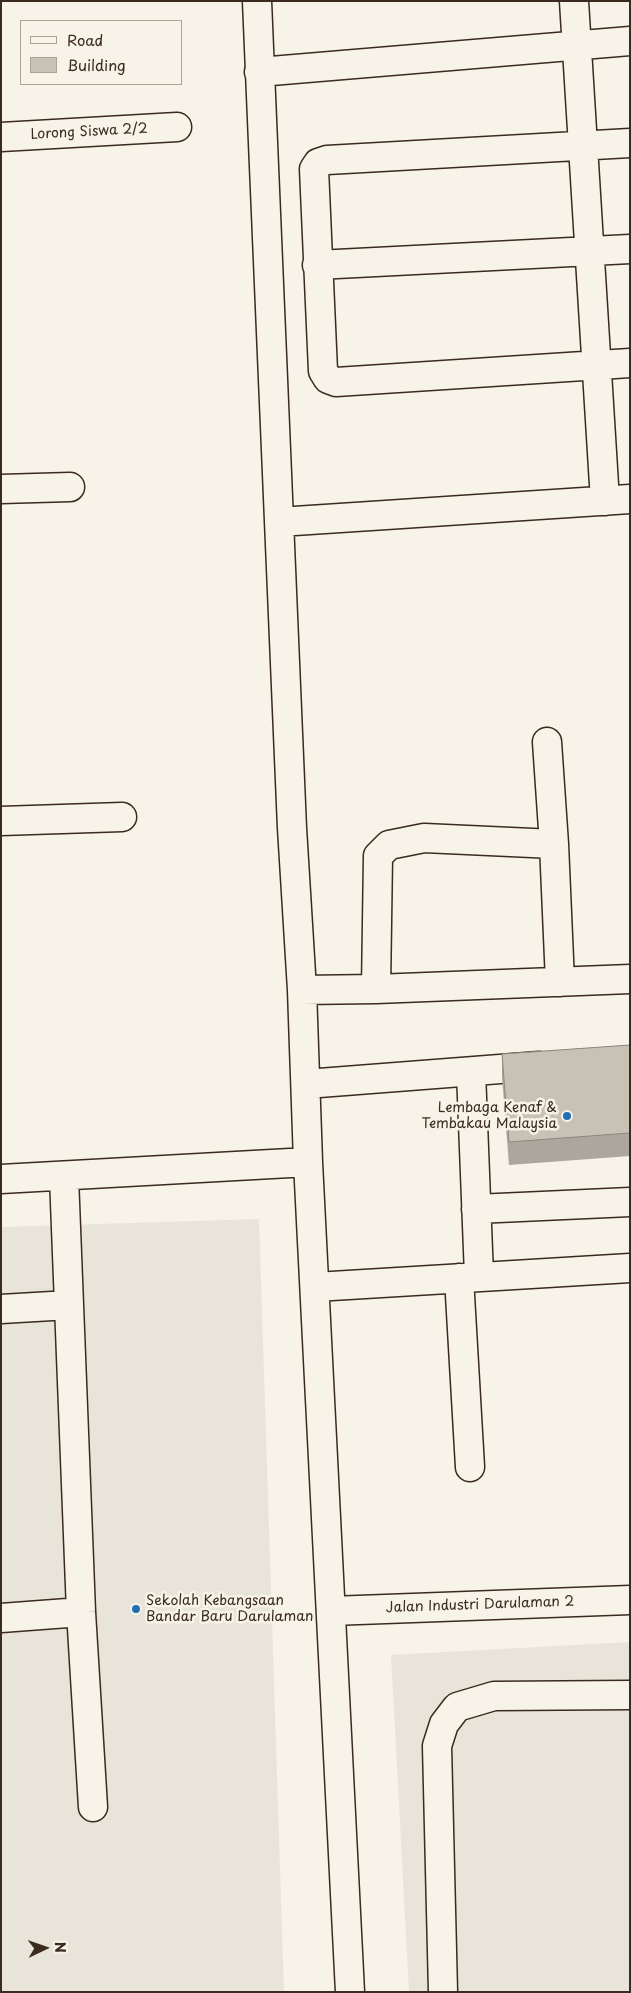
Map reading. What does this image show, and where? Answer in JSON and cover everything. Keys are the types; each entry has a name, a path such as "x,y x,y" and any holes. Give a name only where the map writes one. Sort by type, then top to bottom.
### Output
{"street":[{"path":"256,1 292,828 302,990 308,1162 350,1992"},
{"path":"279,522 617,500 598,366 574,1"},
{"path":"259,72 630,42"},
{"name":"Lorong Siswa 2/2","path":"1,137 177,127"},
{"path":"630,144 327,160 318,163 314,169 317,265 324,371 328,379 336,382 630,363"},
{"path":"317,265 630,249"},
{"path":"1,489 70,487"},
{"path":"547,742 560,982"},
{"path":"1,821 122,817"},
{"path":"376,989 378,856 389,845 424,838 554,844"},
{"path":"302,990 630,979"},
{"path":"306,1084 560,1064"},
{"path":"470,1467 469,1277 476,1209 471,1072"},
{"path":"1,1179 308,1162"},
{"path":"64,1176 81,1612 93,1807"},
{"path":"476,1209 630,1202"},
{"path":"315,1286 630,1268"},
{"path":"1,1310 69,1305"},
{"name":"Jalan Industri Darulaman 2","path":"331,1611 630,1600"},
{"path":"1,1618 81,1612"},
{"path":"443,1992 437,1746 444,1724 457,1707 494,1696 630,1695"}],"shaded area":[{"name":"Sekolah Kebangsaan Bandar Baru Darulaman","path":"259,1219 284,1992 1,1992 1,1227"},
{"path":"630,1642 630,1992 409,1992 391,1655"}],"building":[{"name":"Lembaga Kenaf & Tembakau Malaysia","path":"630,1045 630,1133 509,1142 502,1054"}],"place":[{"name":"Lembaga Kenaf & Tembakau Malaysia","path":"567,1116"},
{"name":"Sekolah Kebangsaan Bandar Baru Darulaman","path":"136,1609"}]}
